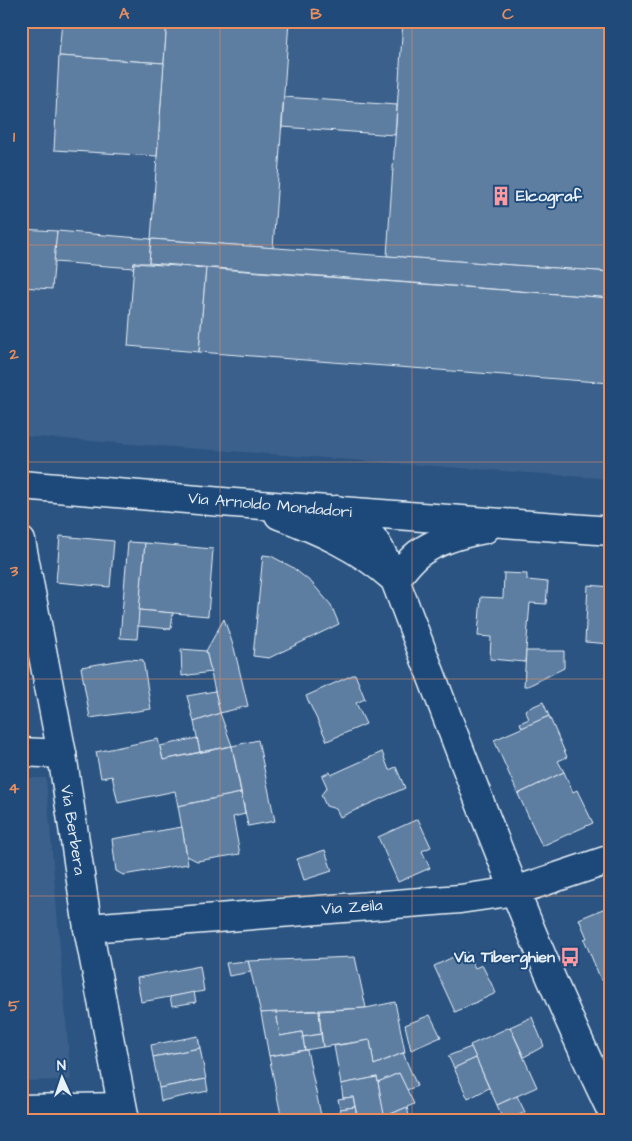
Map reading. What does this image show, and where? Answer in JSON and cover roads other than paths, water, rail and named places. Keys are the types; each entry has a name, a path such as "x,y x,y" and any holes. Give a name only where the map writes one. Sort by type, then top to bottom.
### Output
{"street":[{"name":"Via Arnoldo Mondadori","path":"21,485 519,524"},
{"path":"234,503 278,515 314,528 351,548 380,567 395,580"},
{"path":"337,510 360,524 371,535 384,555 540,954 584,1056 611,1110"},
{"path":"395,580 406,565 419,553 441,541 469,532 519,524 611,531"},
{"name":"Via Berbera","path":"21,541 62,754 88,928 124,1113"},
{"path":"21,752 62,754"},
{"name":"Via Zeila","path":"88,928 460,899 515,891 611,859"},
{"path":"21,1109 124,1113"}],"place":[{"name":"Elcograf","path":"501,196"},
{"name":"Via Tiberghien","path":"570,957"}]}
